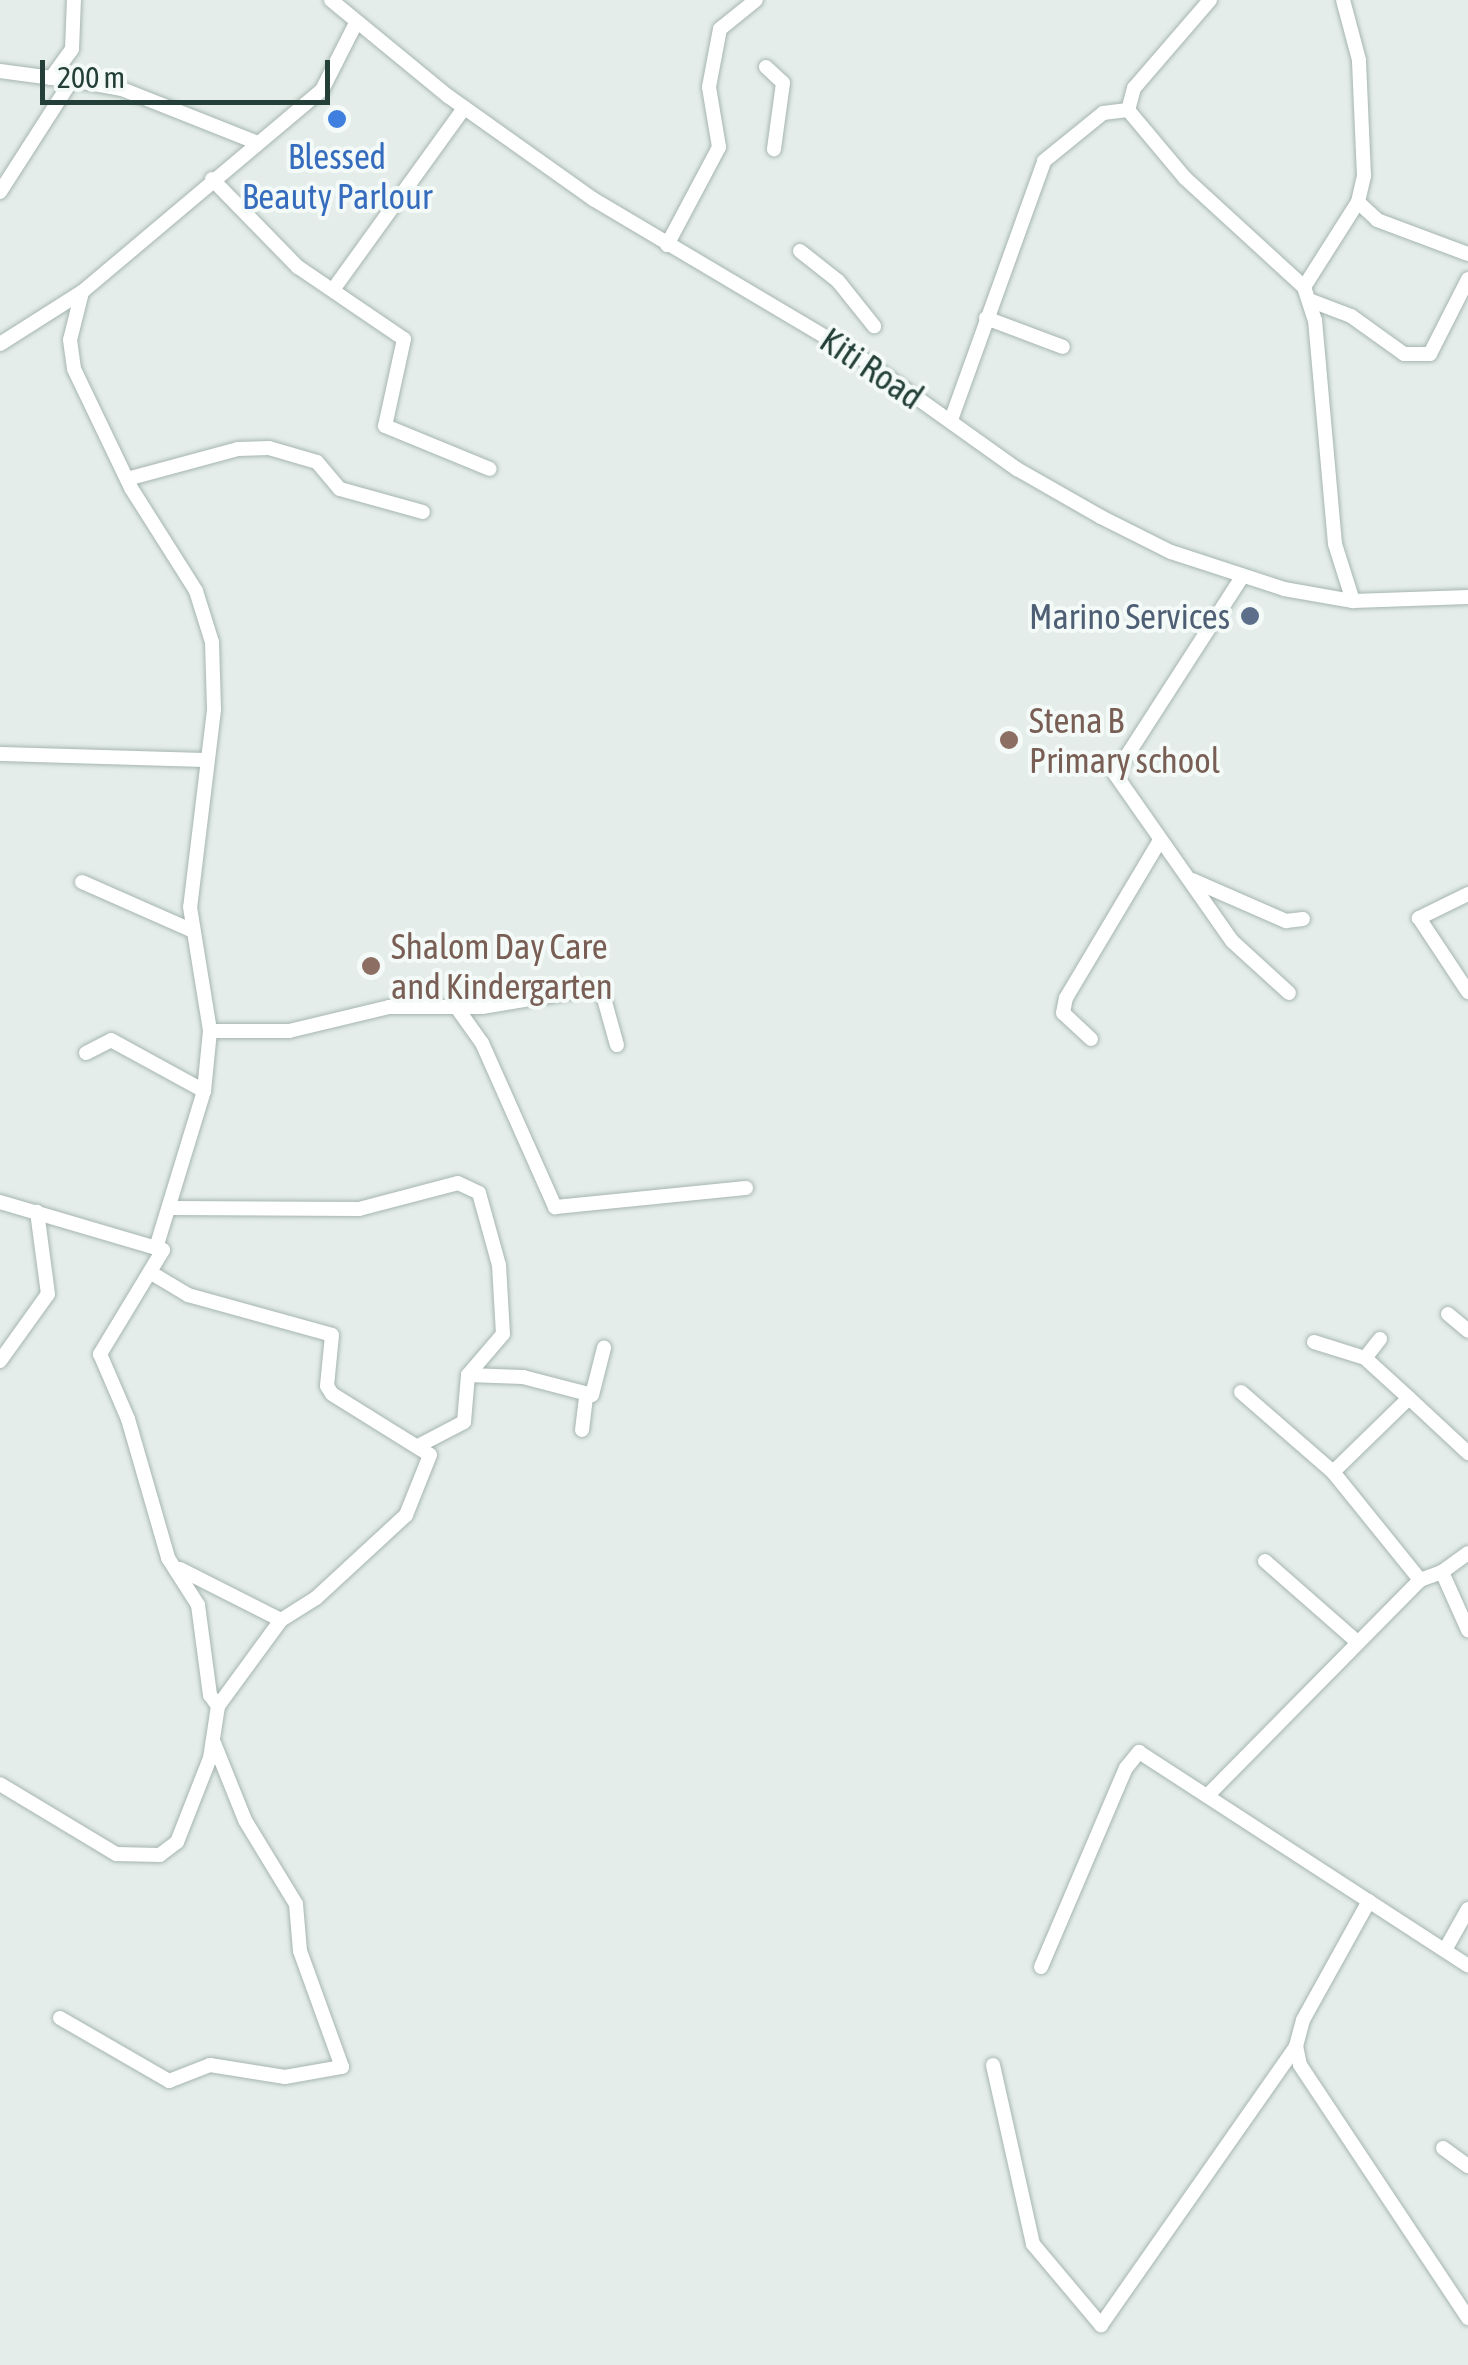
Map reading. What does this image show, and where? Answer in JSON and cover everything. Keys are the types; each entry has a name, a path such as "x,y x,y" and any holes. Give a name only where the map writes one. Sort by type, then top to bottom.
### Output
{"street":[{"path":"51,78 72,49 74,0"},
{"name":"Kiti Road","path":"332,0 464,108 668,245 864,360 1017,469 1101,517 1242,577 1354,602 1468,598"},
{"path":"668,245 719,147 710,87 720,29 756,0"},
{"path":"1128,110 1134,88 1210,0"},
{"path":"1343,0 1361,83 1365,136 1358,202 1307,293 1336,544 1354,602"},
{"path":"0,344 82,292 332,80 356,23"},
{"path":"766,67 783,83 774,149"},
{"path":"0,71 122,89 258,143"},
{"path":"0,192 72,80"},
{"path":"335,287 464,108"},
{"path":"1128,110 1186,178 1307,293 1351,316 1404,354 1430,354 1468,279"},
{"path":"951,420 1044,162 1103,113 1128,110"},
{"path":"212,179 278,250 335,287 406,342 385,426 490,468"},
{"path":"1358,202 1377,220 1468,254"},
{"path":"800,252 838,280 874,326"},
{"path":"82,292 70,340 74,369 126,479 205,614 214,690 190,890 210,1031 204,1091 172,1208 157,1245"},
{"path":"986,318 1063,346"},
{"path":"126,479 238,449 269,448 317,462 340,489 423,512"},
{"path":"1242,577 1117,763 1114,774 1126,799 1232,941 1289,993"},
{"path":"0,754 206,760"},
{"path":"1090,1039 1063,1013 1066,998 1159,842"},
{"path":"1187,877 1286,921 1303,919"},
{"path":"82,882 193,931"},
{"path":"1468,894 1419,918 1468,992"},
{"path":"210,1031 289,1031 389,1007 457,1008 590,989 603,995 618,1045"},
{"path":"457,1008 482,1042 555,1207 746,1188"},
{"path":"86,1053 111,1040 204,1091"},
{"path":"172,1208 359,1209 458,1183 479,1193 499,1265 504,1323 496,1345 468,1375 464,1422 420,1445"},
{"path":"0,1202 157,1245 163,1252 153,1274 100,1354 128,1419 168,1558 198,1605 206,1678 218,1706 214,1742 175,1846 149,1858 116,1854 0,1784"},
{"path":"0,1360 48,1294 37,1212"},
{"path":"153,1274 188,1295 332,1336 329,1390 420,1445 431,1462 406,1515 316,1598 281,1620 218,1706"},
{"path":"1448,1314 1468,1331"},
{"path":"1365,1358 1380,1339"},
{"path":"1314,1342 1365,1358 1468,1454"},
{"path":"582,1430 586,1395 598,1384 604,1348"},
{"path":"468,1375 523,1376 586,1395"},
{"path":"1241,1392 1334,1472 1420,1580"},
{"path":"1334,1472 1409,1398"},
{"path":"1208,1795 1420,1580 1442,1572 1468,1553"},
{"path":"168,1558 193,1580 281,1620"},
{"path":"1265,1561 1356,1641"},
{"path":"1442,1572 1468,1630"},
{"path":"60,2018 169,2081 210,2065 285,2077 342,2068 300,1951 296,1904 245,1820 214,1742"},
{"path":"1041,1967 1131,1757 1148,1754 1468,1966"},
{"path":"993,2065 1032,2244 1101,2325 1296,2046 1315,1992 1369,1901"},
{"path":"1444,1950 1468,1909"},
{"path":"1296,2046 1317,2096 1468,2318"},
{"path":"1442,2148 1468,2166"}],"place":[{"name":"Blessed Beauty Parlour","path":"337,119"},
{"name":"Marino Services","path":"1250,616"},
{"name":"Stena B Primary school","path":"1009,740"},
{"name":"Shalom Day Care and Kindergarten","path":"371,966"}]}
